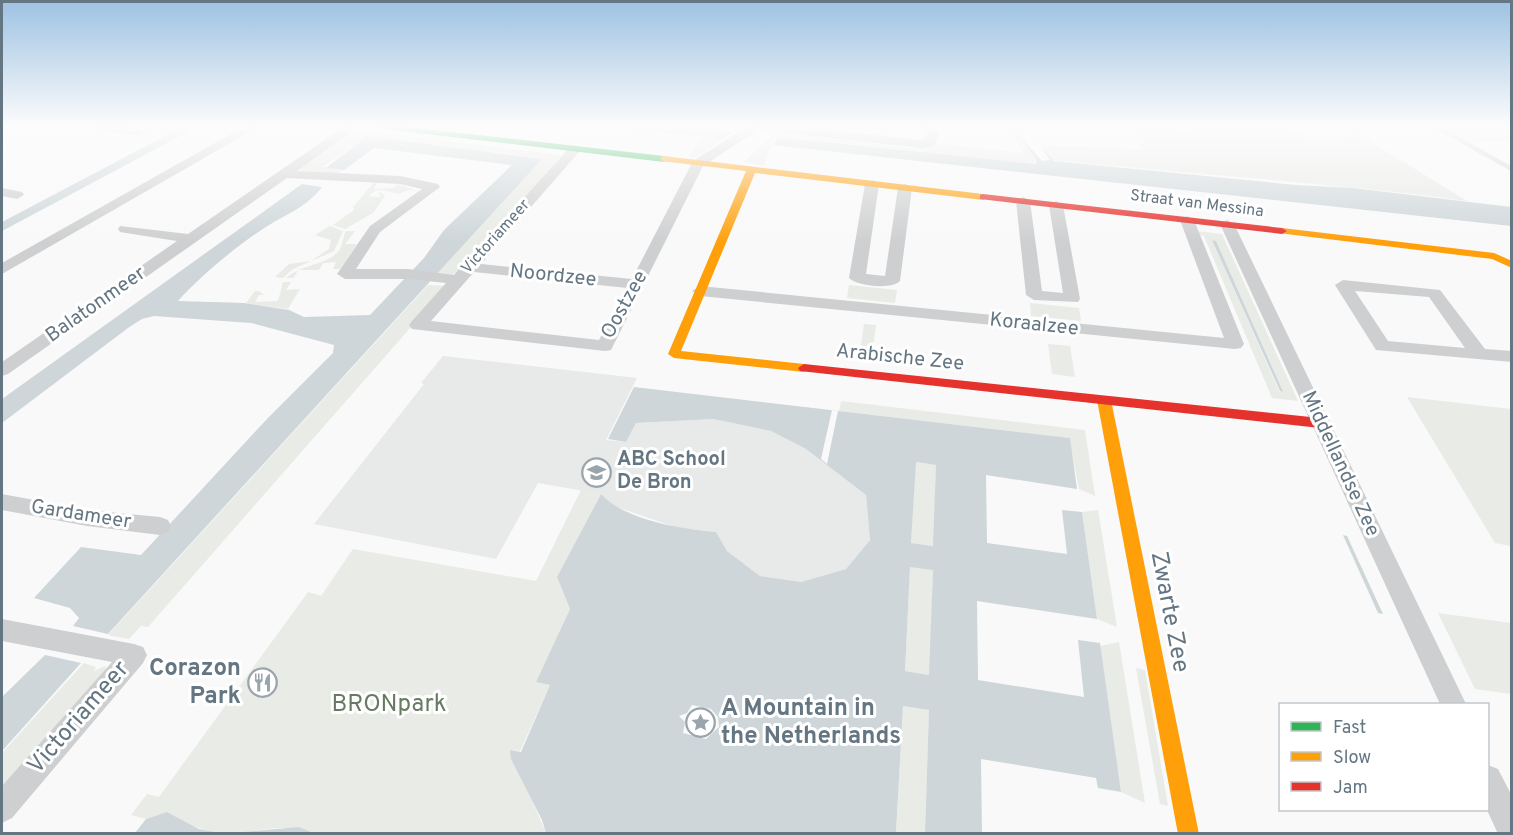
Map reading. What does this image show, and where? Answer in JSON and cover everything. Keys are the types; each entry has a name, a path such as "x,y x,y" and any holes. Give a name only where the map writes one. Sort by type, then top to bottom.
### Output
{"street":[{"path":"2,269 185,165"},
{"name":"Balatonmeer","path":"2,370 297,165"},
{"name":"Victoriameer","path":"418,325 457,275 560,165"},
{"name":"Oostzee","path":"418,325 605,346 698,165"},
{"name":"Straat van Messina","path":"707,165 1494,256 1512,265"},
{"name":"Arabische Zee","path":"751,170 674,354 1320,423"},
{"name":"Noordzee","path":"284,174 400,180 433,187 375,229 345,274 457,275 638,284"},
{"path":"872,184 857,278 891,281 905,188"},
{"path":"2,192 17,195"},
{"path":"1023,201 1034,295 1072,299 1056,205"},
{"name":"Koraalzee","path":"700,291 1235,344 1187,219"},
{"name":"Middellandse Zee","path":"1227,225 1452,703"},
{"path":"125,229 190,239"},
{"path":"1480,355 1434,293 1343,285 1382,346 1480,355 1512,357"},
{"name":"Zwarte Zee","path":"1104,400 1189,834"},
{"name":"Gardameer","path":"2,502 87,518 160,526"},
{"name":"Victoriameer","path":"2,630 124,653 2,808"},
{"path":"1489,780 1512,830"}],"shaded area":[{"path":"110,165 126,165 2,231 2,222"},
{"path":"330,165 351,165 344,170 326,168"},
{"path":"512,165 537,165 108,634 73,626 79,618 70,608 34,598 81,547 141,555 267,419 333,353 334,345 251,323 154,316 142,319 128,328 2,423 2,399 302,184 322,187 303,205 255,234 232,252 178,301 244,303 289,310 304,317 370,315 424,258 444,230"},
{"path":"955,165 1094,165 1296,185 1353,188 1511,207 1511,226"},
{"path":"1212,240 1216,241 1283,392 1280,391"},
{"name":"ABC School De Bron","path":"443,356 637,378 606,440 626,442 636,423 713,419 771,431 806,449 866,495 870,540 846,569 801,582 760,576 727,551 716,532 678,528 611,505 601,494 538,483 496,559 314,524 424,384 421,383"},
{"path":"634,387 1070,438 1077,489 986,475 987,543 1067,554 1062,510 1082,512 1097,619 977,601 978,680 1084,697 1078,640 1100,643 1121,792 1098,788 1096,778 981,759 982,833 925,833 929,710 903,706 896,833 546,833 542,820 511,759 510,750 521,752 550,685 536,682 570,609 557,577 601,494 624,510 654,522 716,532 727,551 760,576 801,582 846,569 870,540 866,495 806,449 771,431 713,419 636,423 626,442 608,439","holes":["916,462 936,465 933,546 911,543","910,567 933,570 929,675 905,671","692,705 711,709 718,717 719,727 706,739 683,733 685,722 679,716 687,713"]},
{"path":"1343,535 1347,536 1383,614 1378,613"},
{"path":"45,655 81,663 2,751 2,697"},
{"path":"167,812 199,829 220,833 135,833 146,819"},
{"path":"299,827 313,833 232,833"}],"green space":[{"path":"303,165 326,165 323,167 342,171 337,175 296,170"},
{"path":"536,165 553,165 465,267 452,275 438,273"},
{"path":"1107,165 1409,165 1467,201"},
{"path":"374,182 377,182 374,189 394,188 397,184 418,191 409,190 399,194 383,190 376,191 369,196 380,197 378,193 380,192 385,196 373,213 345,229 333,225 354,210 353,207"},
{"path":"330,226 343,231 334,251 293,269 283,278 275,277 289,264 311,261 329,249 331,240 315,235"},
{"path":"346,231 355,231 345,244 357,244 340,269 333,269 336,262 323,263 319,270 299,270 322,262 335,254 340,249"},
{"path":"1196,231 1222,234 1298,401 1272,398 1204,236 1198,235","holes":["1212,240 1216,241 1282,392 1279,391"]},
{"path":"298,271 294,278 286,278 292,273"},
{"path":"283,282 291,282 286,290 300,289 288,309 246,303 255,291 264,295 259,295 255,302 278,301"},
{"path":"428,285 447,286 148,627 141,626 129,639 108,635"},
{"path":"849,285 897,290 895,303 847,298"},
{"path":"1030,303 1079,308 1081,321 1031,316"},
{"path":"864,324 876,325 872,355 860,353"},
{"path":"1048,344 1070,346 1075,377 1052,374"},
{"path":"1407,397 1511,409 1511,546 1495,543"},
{"path":"841,401 1085,430 1095,496 1079,489 1069,438 839,411"},
{"path":"915,462 936,465 934,546 911,543"},
{"name":"BRONpark","path":"581,490 601,494 557,577 570,609 536,682 550,685 520,751 510,750 546,833 313,834 290,828 278,828 222,833 201,829 167,812 146,819 131,815 147,794 159,797 308,592 321,596 353,549 536,581"},
{"path":"1098,510 1117,627 1097,619 1082,512"},
{"path":"910,566 933,569 930,675 905,671"},
{"path":"1438,613 1511,623 1511,694 1475,689"},
{"path":"1119,642 1145,803 1121,792 1100,646"},
{"path":"84,663 96,667 94,671 105,666 106,672 2,794 2,753"},
{"path":"1136,668 1145,670 1168,806 1160,804"},
{"path":"903,706 929,710 925,833 896,834"}],"pier":[{"path":"832,410 838,411 827,464 821,459"}],"waterway":[{"path":"1505,165 1512,169"}],"traffic: slow":[{"path":"714,165 983,197"},
{"path":"751,170 674,354 804,368"},
{"path":"1282,231 1494,256 1512,265"},
{"path":"1104,400 1189,834"}],"traffic: jam":[{"path":"983,197 1282,231"},
{"path":"804,368 1320,423"}],"place":[{"name":"ABC School De Bron","path":"596,472"},
{"name":"Corazon Park","path":"262,683"},
{"name":"A Mountain in the Netherlands","path":"700,723"}]}
